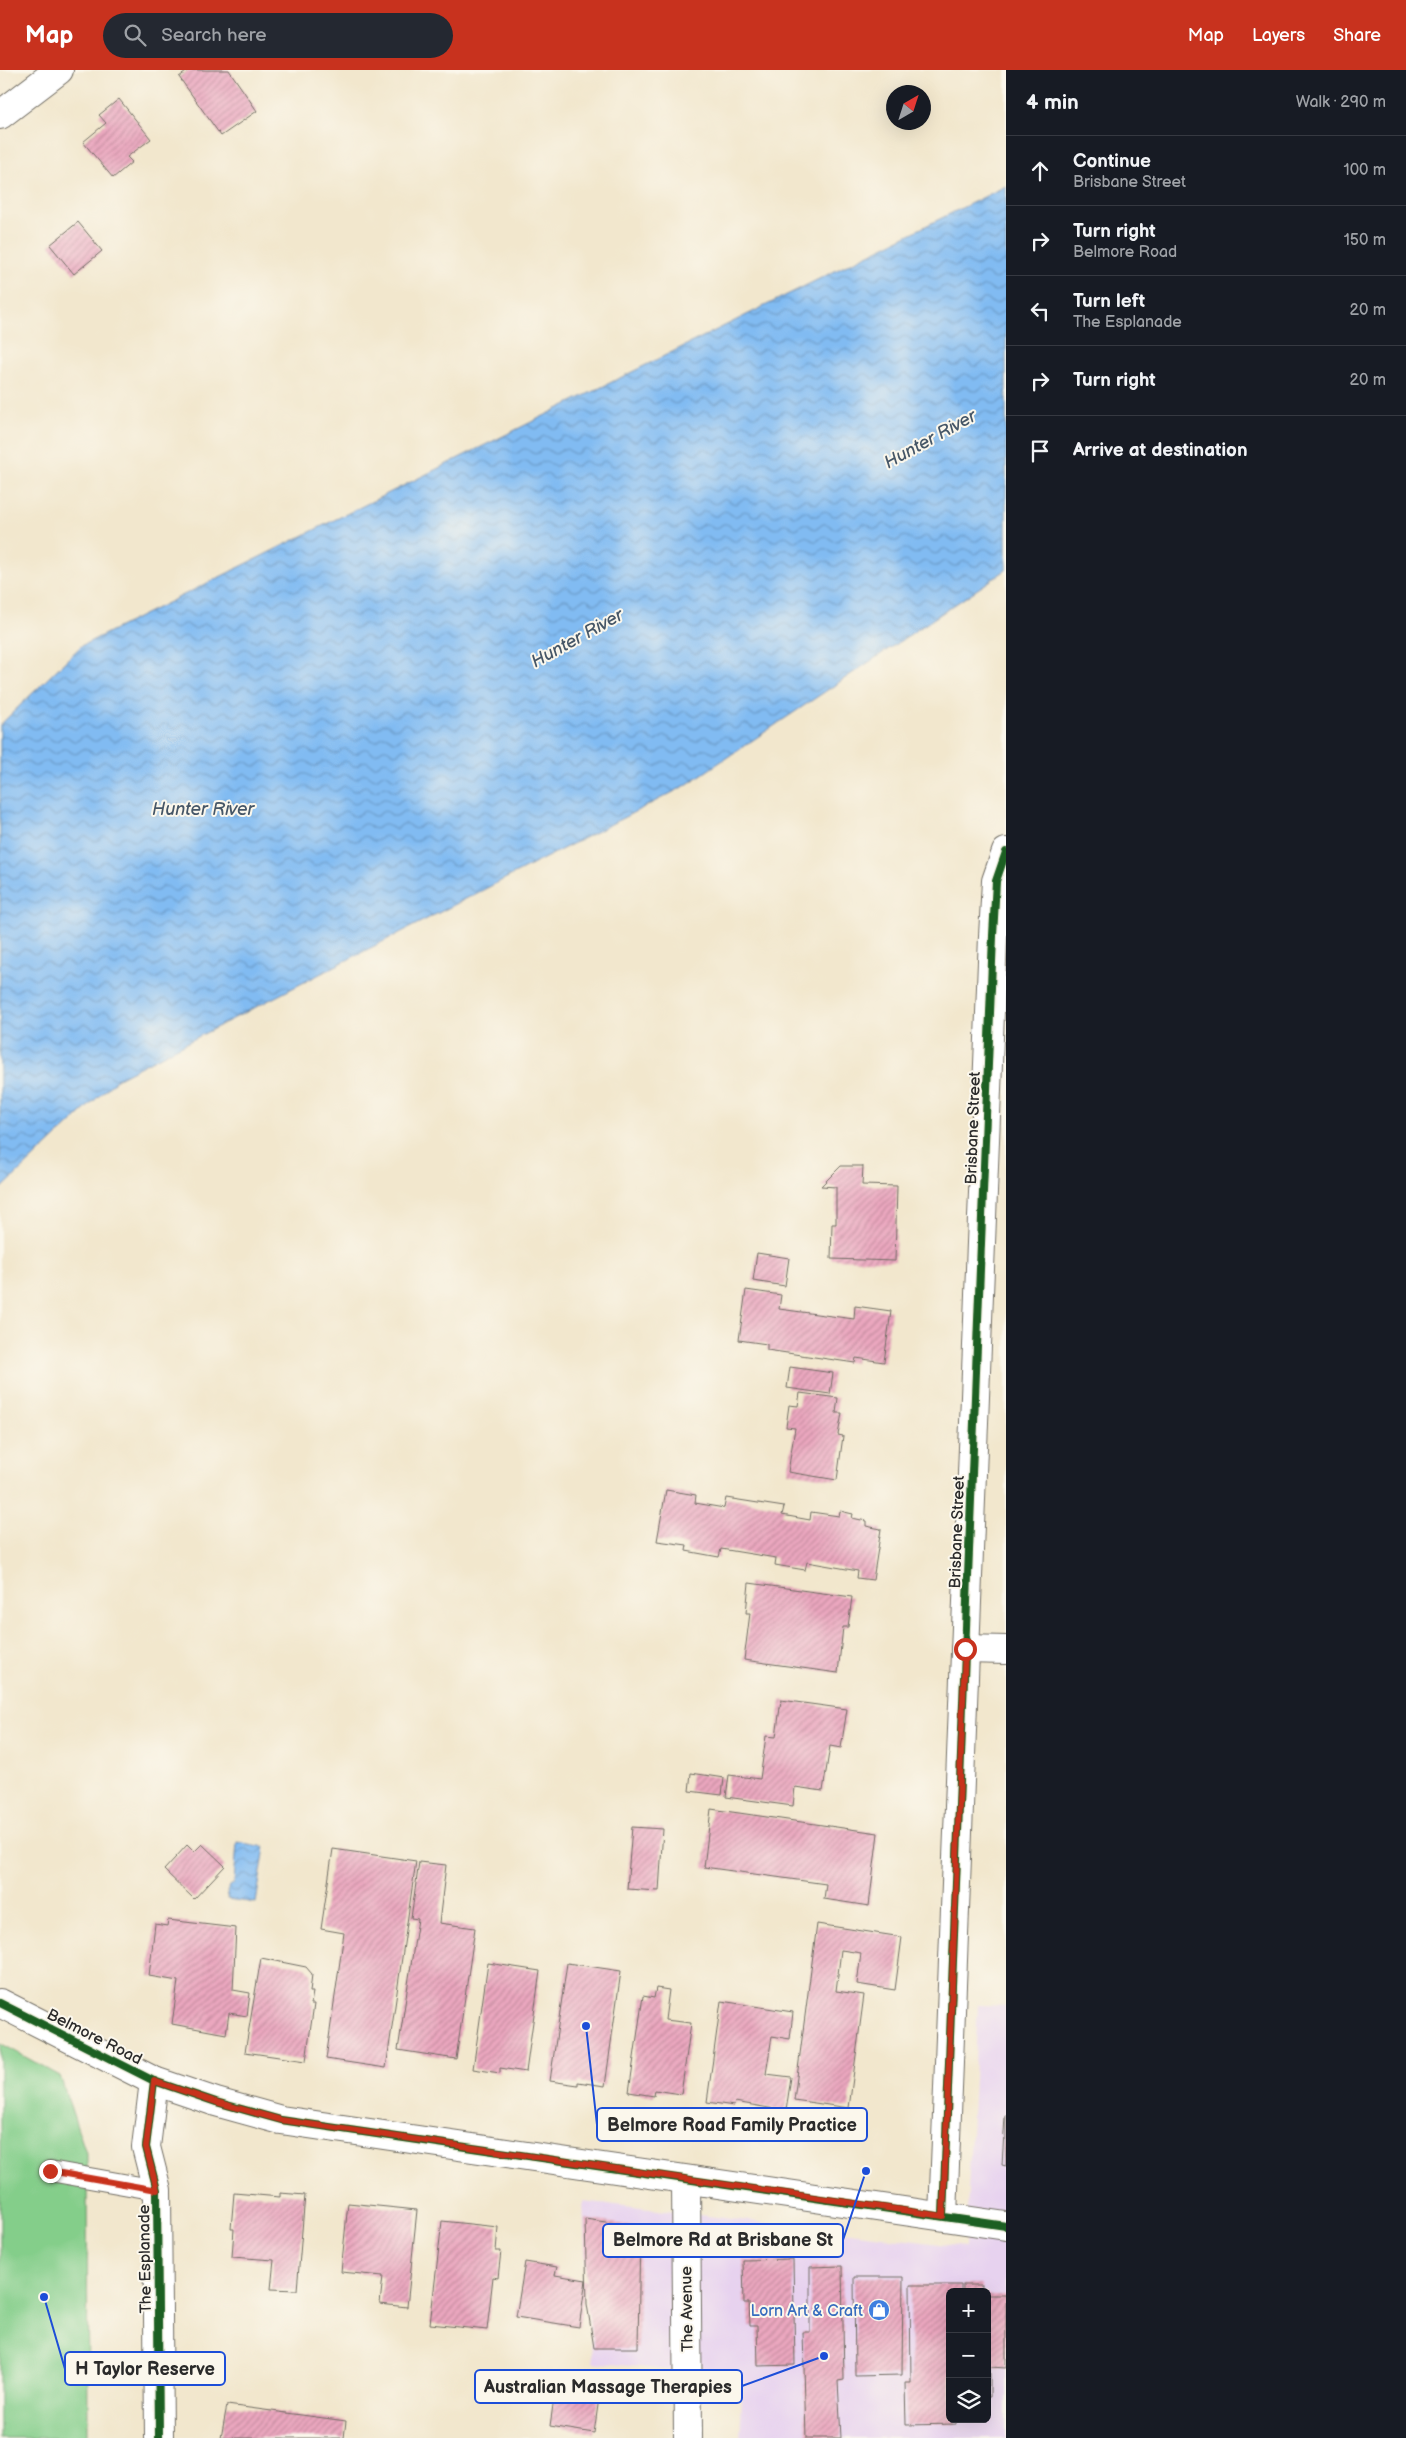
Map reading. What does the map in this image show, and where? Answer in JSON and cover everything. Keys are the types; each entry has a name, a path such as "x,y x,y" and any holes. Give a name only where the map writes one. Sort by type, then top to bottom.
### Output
{"street":[{"path":"0,115 59,70"},
{"name":"Brisbane Street","path":"943,2216 995,899 996,881 1006,852"},
{"path":"965,1649 1006,1650"},
{"name":"Belmore Road","path":"6,2006 154,2081 216,2102 281,2120 1006,2226"},
{"name":"The Esplanade","path":"154,2081 146,2147 157,2190 159,2438"},
{"name":"The Avenue","path":"686,2180 688,2438"}],"lane":[{"path":"50,2171 157,2190"}],"shaded area":[{"path":"978,2005 1006,2006 1006,2438 740,2438 743,2378 593,2362 587,2304 583,2201 965,2247"}],"green space":[{"path":"0,2043 60,2076 87,2156 88,2438 0,2438"}],"water":[{"name":"Hunter River","path":"1006,186 1006,570 683,787 118,1078 0,1190 0,725 81,646"},
{"path":"237,1842 265,1847 256,1903 227,1899 229,1887 234,1883"}],"building":[{"path":"189,70 229,70 257,111 221,136 179,77"},
{"path":"119,99 151,139 127,157 132,162 113,178 83,142 106,123 99,115"},
{"path":"78,222 102,251 74,274 50,245"},
{"path":"841,1166 863,1166 862,1185 897,1186 895,1261 831,1259 832,1224 836,1224 836,1187 821,1186"},
{"path":"757,1253 789,1258 785,1286 753,1281"},
{"path":"746,1290 781,1295 779,1309 854,1319 855,1306 891,1311 884,1362 856,1358 855,1363 767,1350 767,1344 739,1340"},
{"path":"790,1367 833,1373 830,1394 787,1388"},
{"path":"800,1393 838,1398 836,1413 842,1413 838,1435 843,1436 837,1480 788,1472 795,1428 786,1427 789,1405 798,1406"},
{"path":"666,1490 696,1495 695,1503 724,1508 726,1498 784,1507 782,1515 810,1520 811,1512 839,1516 840,1511 853,1514 852,1518 866,1521 866,1526 881,1529 873,1580 857,1578 858,1571 807,1562 805,1570 775,1565 776,1558 721,1549 719,1557 686,1551 687,1545 657,1541"},
{"path":"749,1583 852,1597 848,1627 843,1627 838,1673 744,1660 750,1613 746,1613"},
{"path":"781,1700 847,1709 841,1748 830,1746 823,1791 795,1787 793,1806 726,1797 729,1775 760,1779 766,1736 776,1737"},
{"path":"691,1773 724,1778 722,1795 689,1791"},
{"path":"711,1809 878,1833 869,1906 824,1899 826,1884 704,1867"},
{"path":"632,1827 663,1829 659,1891 627,1889"},
{"path":"202,1844 225,1866 194,1899 164,1870 187,1845 194,1852"},
{"path":"333,1849 416,1861 386,2068 326,2059 344,1933 321,1929"},
{"path":"419,1862 446,1865 439,1923 475,1928 456,2059 398,2050 418,1919 411,1918"},
{"path":"168,1920 236,1928 233,1990 250,1993 247,2016 229,2013 226,2034 172,2024 178,1981 149,1976 155,1924 167,1926"},
{"path":"817,1924 902,1937 895,1990 857,1984 861,1953 841,1950 836,1991 864,1995 849,2108 794,2100"},
{"path":"261,1958 306,1967 312,1974 310,1992 313,1992 311,2004 314,2004 306,2061 245,2052"},
{"path":"488,1963 540,1971 526,2072 500,2068 500,2073 473,2069"},
{"path":"567,1963 621,1971 605,2086 578,2082 578,2085 550,2081"},
{"path":"656,1988 669,1990 665,2020 691,2023 681,2094 655,2090 654,2096 629,2092 643,1996 654,1998"},
{"path":"721,2001 793,2012 790,2039 772,2036 766,2074 791,2077 786,2111 735,2102 734,2106 707,2102"},
{"path":"1006,2116 1006,2166 1002,2165"},
{"path":"234,2193 280,2197 280,2193 305,2195 297,2290 271,2289 274,2260 232,2257 234,2229 231,2229"},
{"path":"348,2203 417,2210 407,2307 380,2304 383,2276 341,2272"},
{"path":"585,2219 640,2227 638,2348 594,2348 587,2304"},
{"path":"442,2221 498,2227 496,2251 501,2251 498,2278 493,2277 487,2330 430,2324"},
{"path":"793,2259 795,2365 758,2366 757,2326 750,2326 749,2303 744,2303 743,2260"},
{"path":"525,2262 557,2267 555,2275 586,2280 579,2327 516,2317"},
{"path":"842,2266 844,2380 838,2381 841,2438 806,2438 803,2332 810,2332 810,2267"},
{"name":"Lorn Art & Craft","path":"854,2277 903,2277 902,2375 855,2376"},
{"path":"910,2285 961,2285 961,2288 946,2288 946,2423 956,2424 906,2425 905,2383 911,2383"},
{"path":"963,2285 982,2285 982,2288 963,2288"},
{"path":"991,2295 1006,2295 1006,2368 991,2367"},
{"path":"556,2384 600,2391 594,2433 550,2426"},
{"path":"227,2405 346,2421 344,2438 221,2438"}],"cycle path":[{"path":"943,2216 993,936 996,881 1006,852"},
{"path":"0,2003 154,2081 216,2102 281,2120 1006,2226"},
{"path":"154,2081 146,2147 157,2190 159,2438"}],"place":[{"name":"Belmore Road Family Practice","path":"586,2026"},
{"name":"Belmore Rd at Brisbane St","path":"866,2171"},
{"name":"H Taylor Reserve","path":"44,2297"},
{"name":"Lorn Art & Craft","path":"879,2310"},
{"name":"Australian Massage Therapies","path":"824,2356"}],"route":[{"path":"50,2171 157,2190 146,2147 154,2081 216,2102 281,2120 943,2216 965,1649"}]}
